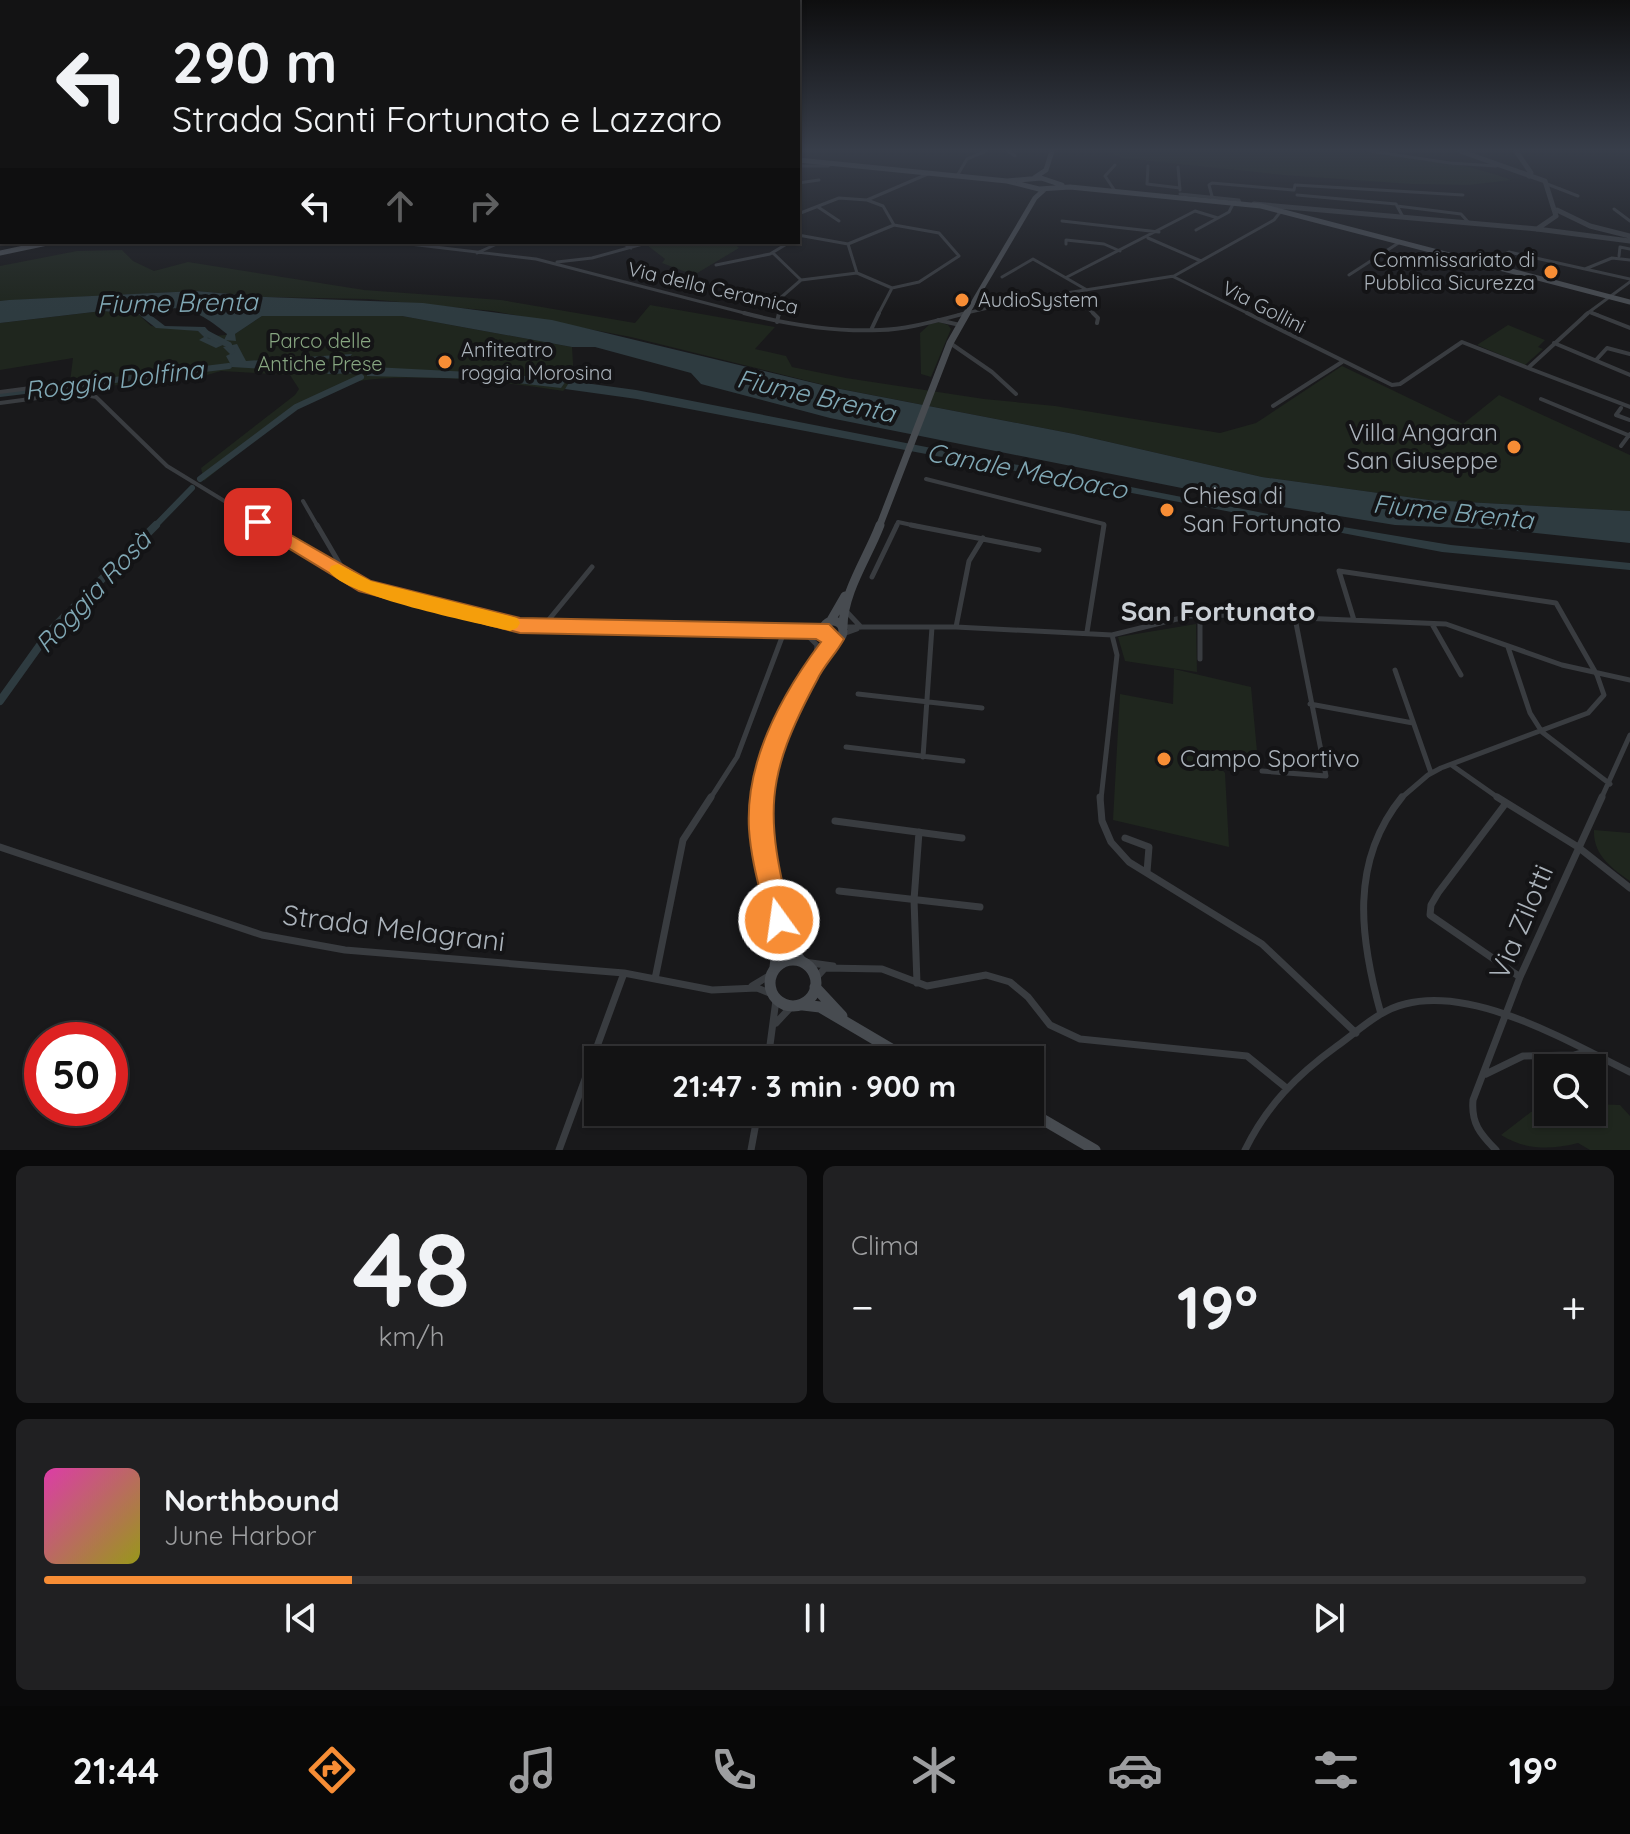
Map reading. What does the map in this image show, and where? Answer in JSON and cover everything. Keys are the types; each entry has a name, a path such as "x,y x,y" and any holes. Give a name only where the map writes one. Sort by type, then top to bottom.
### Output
{"main road":[{"path":"848,1023 815,983 785,936 765,860 760,829 761,797 775,740 845,610 950,343 1031,205"},
{"path":"1251,205 1301,212 1400,242 1630,302"},
{"path":"0,253 43,244"},
{"path":"833,634 830,622 853,586"},
{"path":"812,670 816,655 833,634"},
{"path":"779,920 780,941 773,971 774,997 796,1006 820,1007 887,1046"},
{"path":"773,971 790,959 803,961"},
{"path":"796,1006 813,994 815,983"},
{"path":"1044,1120 1095,1150"}],"street":[{"path":"800,216 823,205"},
{"path":"879,205 894,225"},
{"path":"1196,230 1236,205"},
{"path":"1257,205 1288,207 1301,212 1403,217 1630,238"},
{"path":"1299,205 1301,212"},
{"path":"1553,205 1556,213"},
{"path":"1397,206 1403,217"},
{"path":"1397,206 1461,214 1469,223"},
{"path":"818,207 839,221"},
{"path":"1279,210 1288,207"},
{"path":"1614,209 1630,221"},
{"name":"Via della Ceramica","path":"408,244 551,262 777,322 871,330 904,328 967,311 1174,276 1274,220 1279,210"},
{"path":"1067,277 1195,211 1218,218"},
{"path":"1556,213 1630,238"},
{"path":"1537,229 1556,213"},
{"path":"1062,221 1159,232"},
{"path":"777,322 778,300 801,280 857,273 892,288 919,282 959,256 939,233 894,225 848,244 800,236"},
{"path":"1147,238 1202,262"},
{"path":"1066,244 1066,240 1093,242 1120,251"},
{"path":"1349,275 1400,242"},
{"path":"477,253 497,244"},
{"path":"624,244 632,248"},
{"path":"551,262 592,258 644,244"},
{"path":"716,265 773,253 787,244"},
{"path":"848,244 857,273"},
{"path":"1619,256 1620,247 1630,249"},
{"path":"1493,267 1496,258 1509,252 1630,280"},
{"path":"773,253 801,280"},
{"path":"1584,269 1603,258 1619,256 1630,260"},
{"path":"1002,277 1033,259 1088,290"},
{"name":"Via Gollini","path":"1174,276 1387,383 1400,384 1462,342 1528,368"},
{"path":"1630,280 1589,312 1528,368 1630,407"},
{"path":"871,330 892,288"},
{"path":"1071,293 1098,318 1097,323"},
{"path":"972,303 991,307"},
{"path":"1589,312 1630,328"},
{"name":"Via della Ceramica","path":"933,320 960,325"},
{"path":"950,343 992,372 1016,394"},
{"path":"1554,343 1630,375"},
{"path":"1596,360 1607,348 1630,354"},
{"path":"1273,406 1342,362"},
{"path":"0,392 61,384"},
{"path":"0,403 75,393 96,397 105,402 128,430 167,466 366,586 520,626 833,634 862,627 932,626 1112,635 1200,616 1354,620 1461,628 1597,675 1630,680"},
{"path":"1541,399 1630,436 1621,446"},
{"path":"1621,408 1616,415 1630,420"},
{"path":"926,479 1104,524 1087,632"},
{"path":"303,501 341,566 339,571"},
{"path":"872,577 898,522 1039,550"},
{"path":"956,627 969,561 983,538"},
{"path":"542,628 592,567"},
{"path":"1354,620 1339,571 1556,603 1597,675 1604,695 1588,713 1431,773 1390,811 1372,844 1362,875 1362,911 1374,990 1381,1014"},
{"path":"845,610 862,627"},
{"path":"1200,616 1200,659"},
{"path":"1262,771 1326,776 1295,618"},
{"path":"1432,624 1440,641 1453,653 1461,675"},
{"path":"923,757 932,626"},
{"path":"655,979 683,840 737,757 784,632"},
{"path":"801,632 813,640 816,655"},
{"path":"1112,635 1117,655 1100,791 1102,821 1111,842 1129,862 1262,944 1356,1033"},
{"path":"1508,646 1530,713 1542,732 1610,784"},
{"path":"1395,670 1431,773"},
{"path":"858,694 982,708"},
{"path":"1310,704 1414,723"},
{"name":"Via Zilotti","path":"1496,1150 1479,1133 1472,1115 1473,1100 1520,977 1630,735"},
{"path":"846,747 963,761"},
{"name":"Via Zilotti","path":"1453,765 1506,803 1578,847"},
{"path":"1506,803 1438,893 1431,905 1430,915 1520,977"},
{"path":"835,821 962,838"},
{"path":"917,983 914,900 919,832"},
{"path":"1125,838 1149,847 1147,872"},
{"name":"Strada Melagrani","path":"0,847 262,935 345,950 624,973 712,990 763,989 774,997"},
{"path":"1578,847 1630,888"},
{"path":"839,891 980,907"},
{"path":"803,961 837,968"},
{"path":"815,983 825,968 882,969 927,986 986,975 1010,982 1028,997 1050,1025 1063,1033 1080,1039 1247,1056 1284,1086"},
{"name":"Strada Melagrani","path":"747,988 773,971"},
{"path":"559,1150 624,973"},
{"path":"771,1046 774,997"},
{"path":"1245,1150 1259,1118 1284,1086 1381,1014 1406,1003 1422,1000 1506,1015 1630,1072"},
{"path":"774,1027 778,1018 796,1006"},
{"path":"1485,1075 1507,1062 1529,1055 1577,1057 1588,1051"},
{"path":"751,1150 755,1126"}],"green space":[{"path":"735,244 739,248 694,275 662,263 665,259 647,245"},
{"path":"122,250 133,261 154,271 188,262 364,290 501,300 635,323 650,305 775,327 755,349 786,356 792,367 846,378 984,399 1055,406 1220,433 1256,423 1342,366 1463,424 1499,395 1630,455 1630,511 1429,500 1262,477 1074,434 836,388 631,337 493,311 368,299 266,297 196,291 0,301 0,266 77,251"},
{"name":"Parco delle Antiche Prese","path":"102,311 138,314 151,326 198,331 204,337 235,334 262,316 402,316 572,347 574,380 563,391 443,378 409,377 350,383 327,390 294,409 204,481 201,468 299,389 290,375 221,371 200,377 69,390 73,358 0,370 0,323"},
{"path":"939,322 951,329 931,377 921,374 920,333 930,324"},
{"path":"1508,325 1545,340 1538,347 1543,349 1525,365 1477,345"},
{"path":"1196,624 1197,672 1125,661 1118,637"},
{"path":"1174,669 1251,687 1258,762 1255,766 1214,759 1225,773 1229,847 1113,820 1120,694 1173,704"},
{"path":"1594,830 1630,833 1630,881 1600,854"},
{"path":"1606,1104 1620,1105 1630,1116 1630,1150 1590,1150 1578,1143 1538,1147 1519,1144 1501,1135 1534,1111 1534,1126 1606,1126"}],"water":[{"name":"Fiume Brenta","path":"196,291 423,303 552,320 835,388 1074,434 1262,477 1429,500 1630,511 1630,543 1508,530 1395,525 1252,502 830,418 701,384 691,373 595,347 572,347 402,316 262,316 235,334 236,341 224,340 227,334 191,311 171,308 148,313 165,326 205,327 213,336 207,338 221,340 225,344 216,348 199,340 204,337 198,331 156,328 138,314 102,311 0,323 0,301"},
{"path":"237,344 246,361 352,354 346,362 337,358 270,363 320,365 315,372 232,367 226,356 230,354 223,347"},
{"path":"334,365 509,374 566,381 561,388 481,379 327,374"},
{"name":"Canale Medoaco","path":"570,381 636,390 1289,518 1451,545 1630,563 1630,570 1442,552 637,399 565,389"}],"waterway":[{"name":"Canale Medoaco","path":"204,332 229,345 232,351"},
{"name":"Roggia Dolfina","path":"0,394 229,366"},
{"name":"Roggia Rosà","path":"200,479 296,407 361,377"},
{"name":"Roggia Rosà","path":"154,527 192,488"},
{"name":"Roggia Rosà","path":"0,701 50,631 154,527"}],"slow traffic":[{"path":"338,571 366,586 510,623"}],"place":[{"name":"Commissariato di Pubblica Sicurezza","path":"1551,272"},
{"name":"AudioSystem","path":"962,300"},
{"name":"Anfiteatro roggia Morosina","path":"445,362"},
{"name":"Villa Angaran San Giuseppe","path":"1514,447"},
{"name":"Chiesa di San Fortunato","path":"1167,510"},
{"name":"Campo Sportivo","path":"1164,759"}],"district":[{"name":"San Fortunato","path":"1218,611"}],"route":[{"path":"258,522 366,586 520,626 810,633 822,629 824,635 834,639 812,670 775,740 761,797 760,829 779,920"}]}
